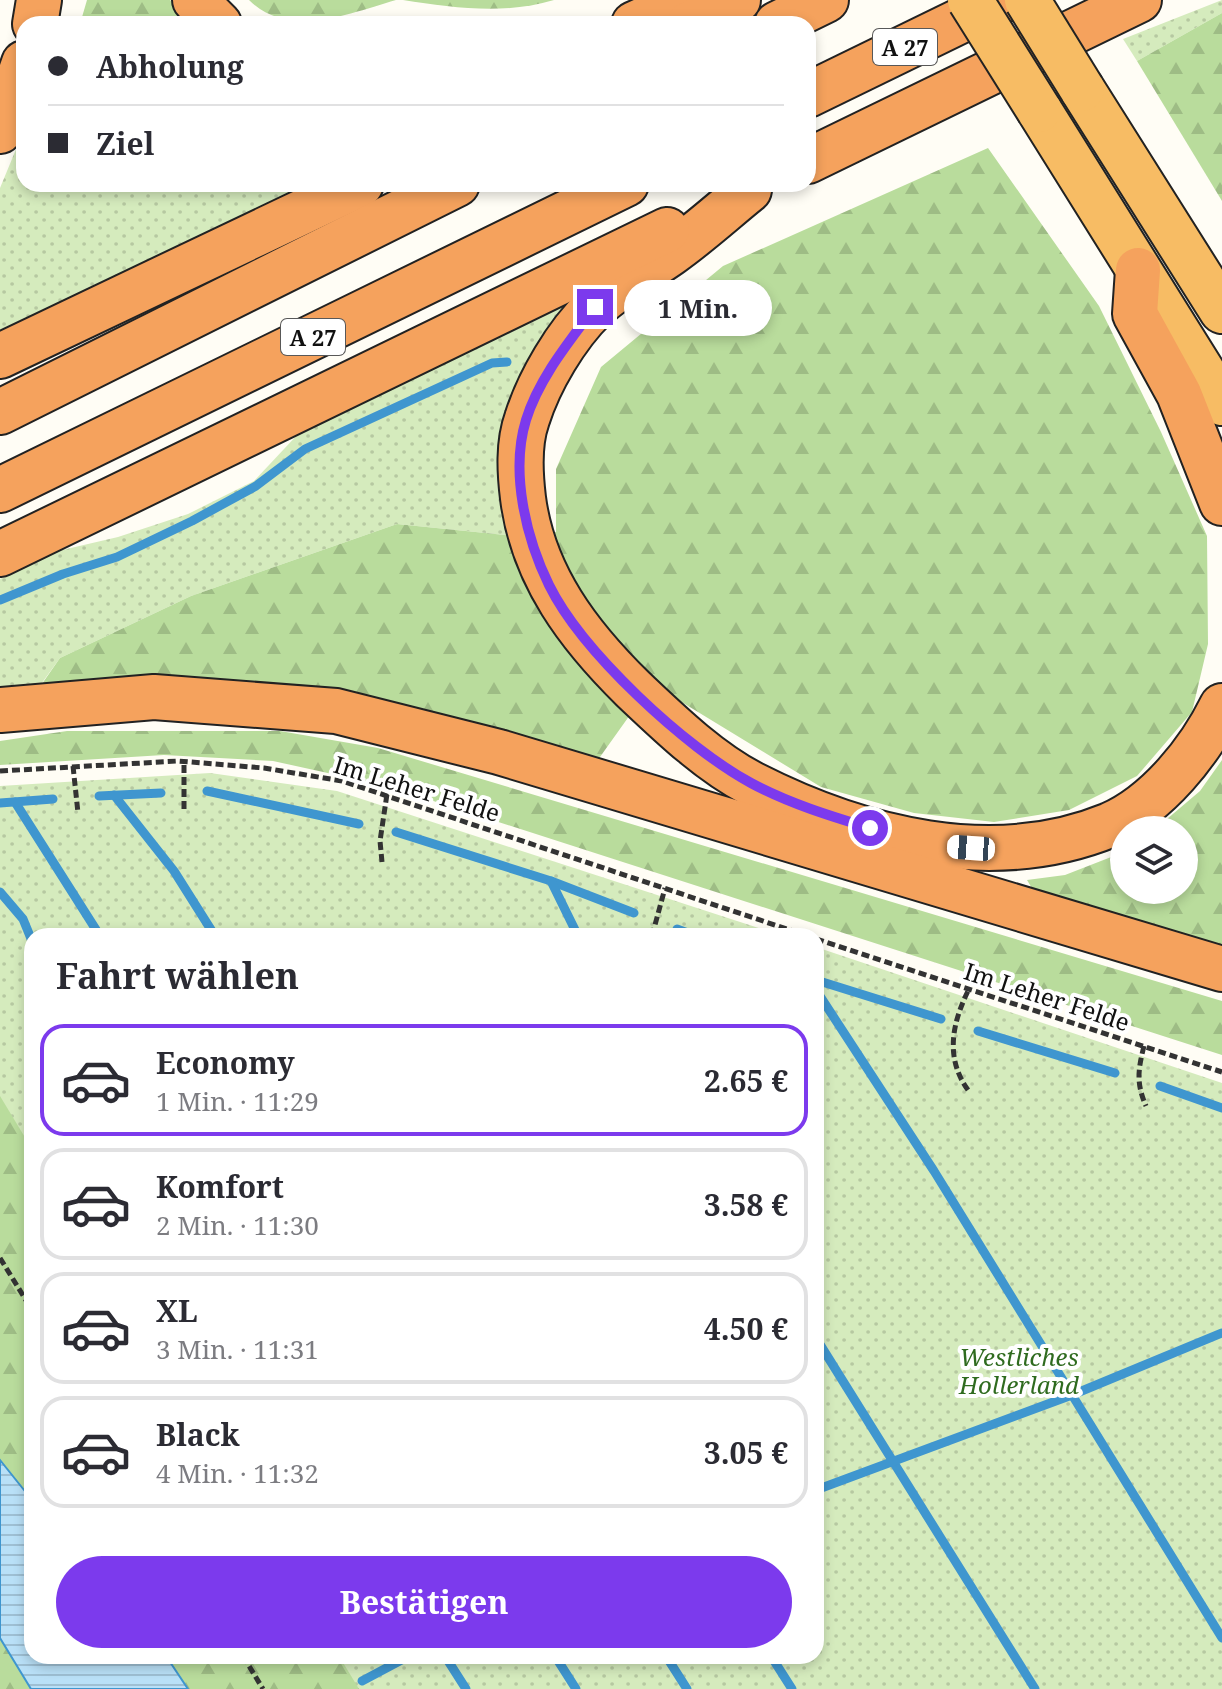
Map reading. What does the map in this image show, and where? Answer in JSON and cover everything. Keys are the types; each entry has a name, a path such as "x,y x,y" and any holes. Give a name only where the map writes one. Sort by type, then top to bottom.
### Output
{"highway":[{"path":"195,0 211,16"},
{"path":"652,16 688,0"},
{"path":"705,16 738,0"},
{"path":"793,16 826,0"},
{"path":"970,0 1222,403"},
{"name":"A 27","path":"816,91 1003,0"},
{"path":"1027,0 1222,311"},
{"path":"816,157 1139,0"},
{"path":"0,131 16,86"},
{"path":"0,356 344,192"},
{"path":"0,412 441,192"},
{"name":"A 27","path":"0,490 610,192"},
{"path":"0,554 745,192"},
{"path":"749,192 678,248 595,307 553,362 526,421 520,470 527,527 549,587 596,652 678,732 750,783 820,813 919,844 998,850 1111,824 1152,797 1206,738 1222,706"},
{"path":"1138,270 1135,314 1179,394 1222,503"},
{"path":"0,710 154,697 336,711 514,756 1222,969"}],"path":[{"name":"Im Leher Felde","path":"0,771 184,762 264,768 387,794 784,928"},
{"path":"184,762 184,809"},
{"path":"73,766 78,813"},
{"path":"382,862 380,841 387,794"},
{"path":"654,928 665,888"},
{"name":"Im Leher Felde","path":"824,942 1222,1072"},
{"path":"968,991 954,1030 951,1052 968,1090"},
{"path":"1144,1046 1138,1087 1146,1106"},
{"path":"0,1258 24,1297"},
{"path":"248,1664 263,1689"}],"green space":[{"path":"87,0 170,0 185,16 82,16"},
{"path":"249,0 396,0 340,16 275,16"},
{"path":"403,0 554,0 498,9"},
{"path":"1222,0 1222,13 1137,61 1123,39"},
{"path":"1222,13 1222,201 1137,61"},
{"path":"988,148 1099,306 1161,432 1207,536 1208,644 1192,712 1137,776 1069,810 994,822 914,813 821,787 652,684 595,764 37,691 60,658 191,596 397,524 514,536 556,532 556,469 601,367 723,266"},
{"path":"16,149 16,192 290,192 0,332 0,188"},
{"path":"571,298 514,536 397,524 191,596 60,658 36,691 0,697 0,579 58,551 118,537 188,514 254,481 299,433"},
{"path":"67,731 280,731 378,748 1222,1001 1222,1055 387,786 273,761 164,755 0,765 0,741"},
{"path":"1222,760 1222,950 1036,895 1027,880 1065,875 1110,857 1110,904 1198,904 1198,816 1171,816 1200,791"},
{"path":"210,773 337,791 758,928 24,928 24,1267 0,1204 0,786"},
{"name":"Westliches Hollerland","path":"824,950 1222,1083 1222,1689 282,1689 266,1664 824,1664"},
{"path":"0,1096 24,1136 24,1490 0,1460"},
{"path":"0,1638 2,1641 31,1689 0,1689"},
{"path":"171,1664 344,1664 359,1689 188,1689"}],"water":[{"path":"0,1460 24,1490 24,1664 171,1664 188,1689 31,1689 0,1638"}],"waterway":[{"path":"0,600 63,574 117,557 256,486 305,449 492,363 507,362"},
{"path":"207,791 359,824"},
{"path":"99,796 161,793"},
{"path":"114,795 174,871 210,928"},
{"path":"0,803 53,799"},
{"path":"15,802 95,928"},
{"path":"396,832 551,881 634,913"},
{"path":"551,881 574,928"},
{"path":"0,892 23,919 27,928"},
{"path":"824,982 941,1019"},
{"path":"824,1002 934,1171 1222,1638"},
{"path":"978,1031 1115,1073"},
{"path":"1160,1086 1222,1108"},
{"path":"824,1487 1072,1395 1222,1333"},
{"path":"824,1351 1035,1689"},
{"path":"362,1681 394,1664"},
{"path":"450,1664 466,1689"},
{"path":"560,1664 576,1689"},
{"path":"671,1664 687,1689"},
{"path":"776,1664 792,1689"}],"route":[{"path":"595,307 553,362 526,421 520,470 527,527 549,587 596,652 678,732 750,783 820,813 870,828"}]}
